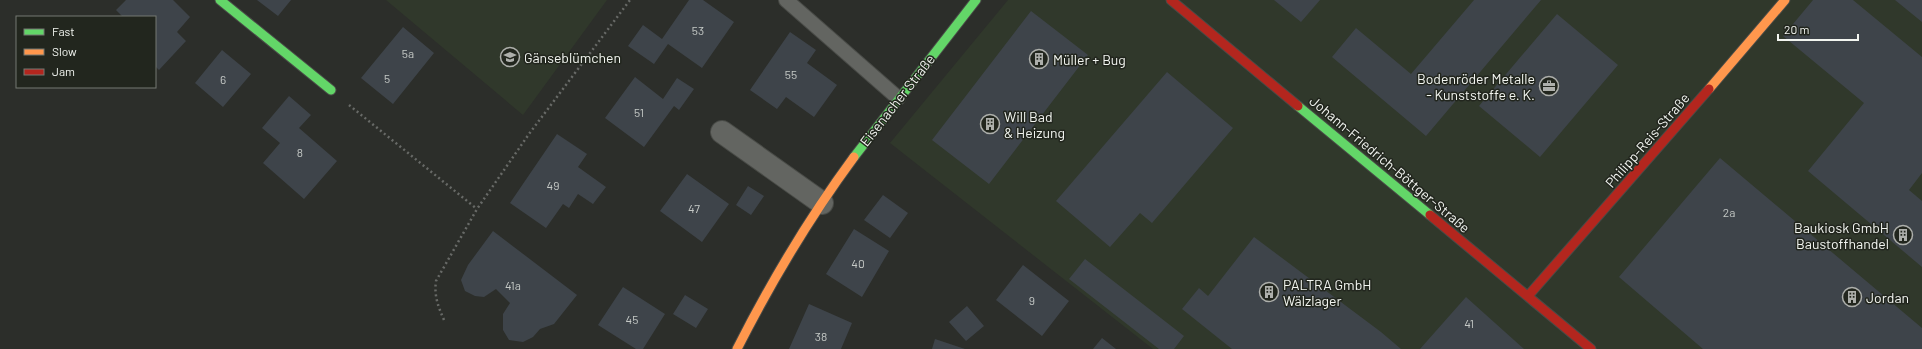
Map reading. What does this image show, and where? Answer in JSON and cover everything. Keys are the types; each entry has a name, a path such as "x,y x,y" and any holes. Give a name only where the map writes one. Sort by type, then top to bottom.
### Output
{"street":[{"path":"220,0 229,9 331,90"},
{"name":"Eisenacher Straße","path":"737,349 781,265 850,161 976,0"},
{"name":"Johann-Friedrich-Böttger-Straße","path":"1172,0 1591,349"},
{"name":"Philipp-Reis-Straße","path":"1528,296 1682,121 1785,0"},
{"path":"722,132 822,203"}],"lane":[{"path":"786,0 898,98"}],"path":[{"path":"444,320 437,303 435,292 436,281 477,209 529,134 630,0"},
{"path":"331,90 477,209"}],"shaded area":[{"name":"Gänseblümchen","path":"386,0 607,0 523,115"},
{"path":"1008,0 1922,0 1922,349 1153,349 890,143"}],"building":[{"path":"126,0 173,0 190,17 177,32 186,41 159,70 156,67 156,16 122,16 116,10"},
{"path":"257,0 291,0 278,16"},
{"path":"689,0 703,0 734,22 702,68 668,44 654,64 628,46 643,25 662,39"},
{"path":"1274,0 1320,0 1301,22"},
{"path":"1474,0 1541,0 1426,136 1332,57 1356,28 1411,74"},
{"path":"1813,0 1853,0 1922,57 1922,173 1909,190 1922,201 1922,267 1808,171 1864,103 1783,36"},
{"path":"1895,0 1922,0 1922,22"},
{"path":"1031,11 1088,55 989,184 932,140"},
{"name":"Bodenröder Metalle - Kunststoffe e. K.","path":"1557,14 1618,65 1540,157 1479,106"},
{"path":"403,27 434,53 393,104 361,78"},
{"path":"790,32 816,50 807,63 837,85 814,117 786,97 777,109 750,90"},
{"path":"222,50 251,74 223,107 195,83"},
{"path":"1167,72 1233,128 1152,223 1140,213 1110,247 1056,201"},
{"path":"635,77 663,99 677,78 694,89 679,110 674,106 644,147 605,118"},
{"path":"289,96 311,115 299,128 337,161 304,199 263,163 280,143 262,128"},
{"path":"557,134 587,154 578,167 606,187 593,204 578,194 569,208 563,204 546,228 510,203"},
{"path":"1720,158 1922,328 1922,349 1703,349 1619,277"},
{"path":"687,174 729,204 702,242 660,211"},
{"path":"748,186 764,196 751,215 736,205"},
{"path":"883,195 908,213 890,238 864,220"},
{"path":"854,229 889,251 862,297 826,274"},
{"path":"493,231 577,295 554,324 540,329 533,337 523,342 509,340 503,330 503,314 510,303 496,289 484,297 475,296 465,291 461,280 468,265"},
{"name":"PALTRA GmbH Wälzlager","path":"1254,237 1381,332 1401,349 1232,349 1182,309 1199,288 1208,296"},
{"path":"1085,259 1184,336 1174,349 1159,349 1069,279"},
{"path":"1023,265 1069,301 1042,336 996,300"},
{"path":"623,287 665,314 643,349 636,349 598,325"},
{"path":"685,295 708,309 696,328 673,314"},
{"path":"1466,297 1524,349 1420,349"},
{"path":"809,304 852,323 841,349 789,349"},
{"path":"967,306 984,326 966,341 949,322"},
{"path":"1102,338 1116,349 1093,349"},
{"path":"935,339 965,349 932,349"}],"traffic: fast":[{"path":"220,0 331,90"},
{"path":"854,157 976,0"},
{"path":"1298,106 1430,215"}],"traffic: slow":[{"path":"1709,89 1785,0"},
{"path":"737,349 763,299 791,251 837,180 854,157"}],"traffic: jam":[{"path":"1171,0 1298,106"},
{"path":"1528,296 1709,89"},
{"path":"1430,215 1591,349"}],"place":[{"name":"Gänseblümchen","path":"510,57"},
{"name":"Müller + Bug","path":"1039,59"},
{"name":"Bodenröder Metalle - Kunststoffe e. K.","path":"1549,86"},
{"name":"Will Bad & Heizung","path":"990,124"},
{"name":"Baukiosk GmbH Baustoffhandel","path":"1903,235"},
{"name":"PALTRA GmbH Wälzlager","path":"1269,292"},
{"name":"Jordan","path":"1852,297"}]}
